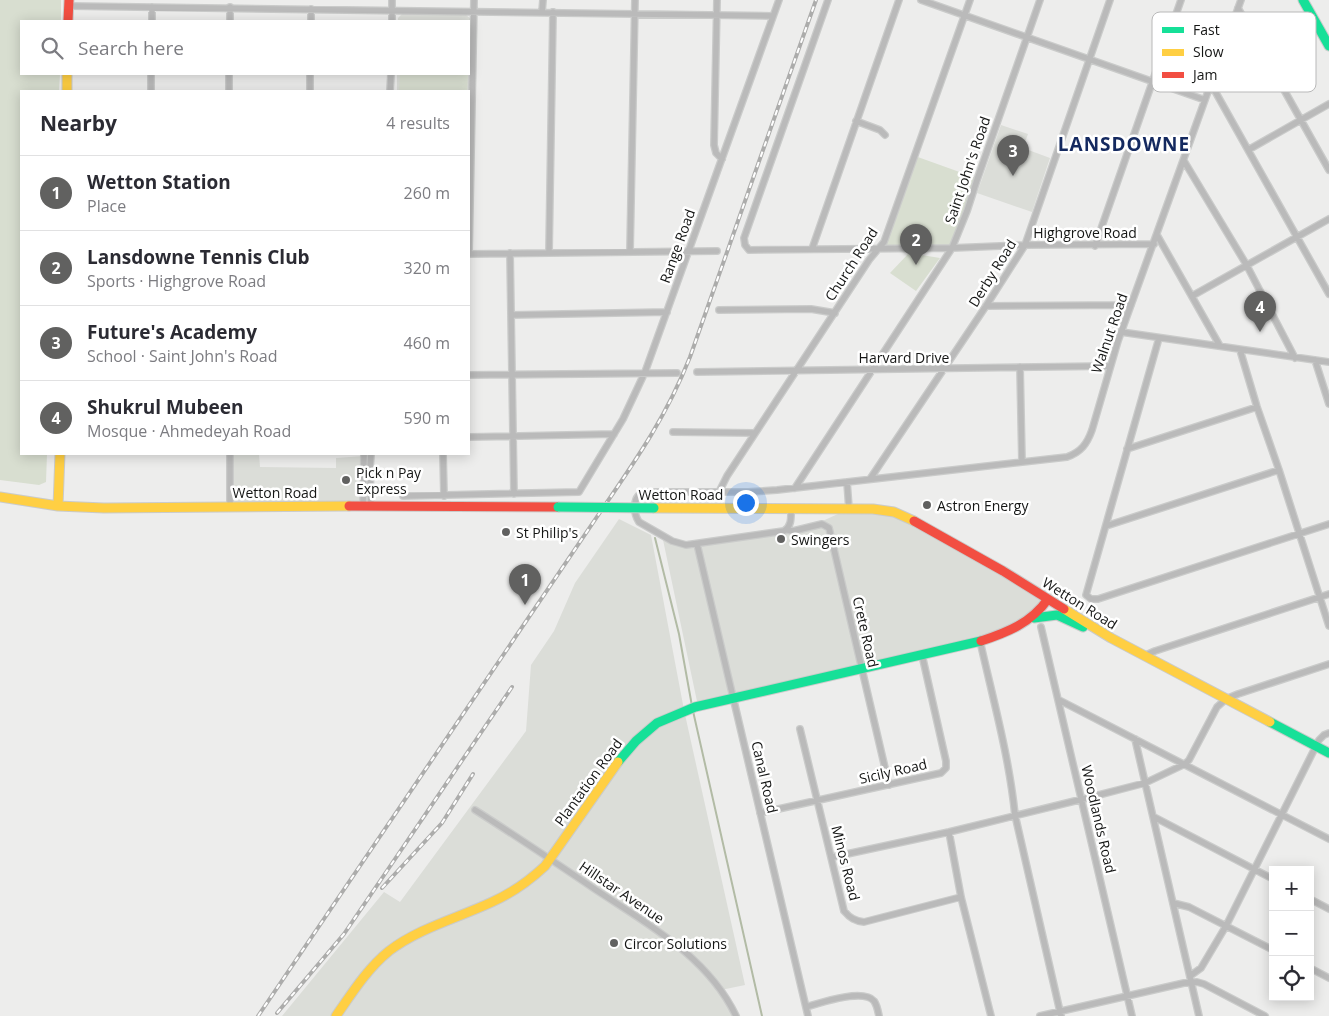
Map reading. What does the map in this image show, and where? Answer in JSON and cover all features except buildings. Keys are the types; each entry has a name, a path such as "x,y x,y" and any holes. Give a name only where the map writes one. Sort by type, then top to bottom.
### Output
{"main road":[{"path":"1303,0 1310,12"},
{"path":"68,20 69,3"},
{"path":"1316,22 1327,40"},
{"path":"67,75 67,90"},
{"path":"58,506 60,455"},
{"name":"Wetton Road","path":"0,497 58,506 104,508 367,506 882,510 903,516 969,551 1097,630 1329,753"},
{"name":"Plantation Road","path":"336,1016 368,972 388,952 417,934 508,895 532,879 550,859 621,758 643,733 657,723 684,710 980,642 1012,630 1032,618 1041,610 1048,599"},
{"path":"1032,618 1058,614 1089,630 1097,630"}],"street":[{"path":"392,0 392,20"},
{"path":"470,205 474,0"},
{"path":"542,0 542,12"},
{"path":"630,251 635,0"},
{"path":"717,0 714,145 716,153 722,159"},
{"name":"Range Road","path":"514,494 579,492 632,402 667,312 778,0"},
{"name":"Highgrove Road","path":"828,0 744,238 747,248 752,250 1154,244"},
{"path":"812,249 899,0"},
{"path":"920,0 1152,81 1095,246"},
{"name":"Church Road","path":"719,492 727,476 869,260 884,242 970,0"},
{"name":"Saint John's Road","path":"795,488 952,248 968,211 1040,0"},
{"name":"Derby Road","path":"870,479 1025,245 1110,0"},
{"path":"1177,12 1181,0"},
{"name":"Walnut Road","path":"1237,12 1241,0"},
{"path":"69,3 152,7 474,10 773,16"},
{"path":"152,7 152,20"},
{"path":"230,7 230,20"},
{"path":"1238,8 1240,12"},
{"path":"311,9 311,20"},
{"path":"549,252 553,12"},
{"path":"151,75 151,90"},
{"path":"229,75 229,90"},
{"path":"310,75 310,90"},
{"path":"390,90 391,75"},
{"path":"1183,92 1205,100"},
{"name":"Walnut Road","path":"719,492 748,492 795,488 1067,458 1076,454 1088,442 1110,366 1208,92"},
{"path":"1215,92 1329,294"},
{"path":"1285,92 1329,170"},
{"path":"1248,150 1329,104"},
{"path":"856,121 880,130 885,135"},
{"path":"1184,160 1246,264 1295,358"},
{"path":"1192,296 1329,219"},
{"path":"1157,235 1220,346"},
{"path":"470,254 717,251"},
{"path":"403,496 514,494 510,253"},
{"path":"986,306 1131,305"},
{"path":"719,310 811,309 835,313"},
{"path":"511,315 667,312"},
{"path":"1122,332 1329,362"},
{"path":"1159,338 1086,595 1094,600 1098,599 1329,524"},
{"path":"1240,350 1329,626"},
{"path":"1315,360 1329,404"},
{"name":"Harvard Drive","path":"697,372 943,370 1110,366"},
{"path":"1020,367 1022,462"},
{"path":"470,375 677,373"},
{"path":"1127,449 1257,407"},
{"path":"673,432 755,433"},
{"path":"470,437 614,434"},
{"path":"230,455 230,506"},
{"path":"364,455 367,506"},
{"path":"367,506 371,455"},
{"path":"443,455 444,496"},
{"path":"1106,526 1279,470"},
{"path":"847,482 849,509"},
{"name":"Crete Road","path":"719,492 645,492 640,494 635,501 636,517 639,522 678,543 686,545 787,530 793,531 822,524 829,528 889,785"},
{"path":"787,530 791,522 791,508"},
{"name":"Canal Road","path":"696,544 808,1016"},
{"path":"1144,656 1329,594"},
{"name":"Woodlands Road","path":"1041,627 1132,1016"},
{"path":"980,642 1006,750 1015,815 1061,1014"},
{"name":"Sicily Road","path":"760,812 941,773 946,768 946,761 922,655"},
{"path":"832,857 949,832 1144,783 1185,764 1192,756 1217,707 1226,699 1329,664"},
{"path":"1059,700 1329,839"},
{"name":"Minos Road","path":"800,729 844,911 852,919 864,922 961,898"},
{"path":"1040,1016 1061,1014 1190,979 1201,968 1226,926 1321,737 1329,733"},
{"path":"1135,739 1199,1016"},
{"name":"Hillstar Avenue","path":"475,810 652,927 689,955 709,974 736,1016"},
{"path":"1154,817 1269,877"},
{"path":"949,832 961,898 991,1016"},
{"path":"1314,901 1329,909"},
{"path":"1173,903 1189,907 1269,948"},
{"path":"1314,970 1329,978"},
{"path":"1190,979 1204,984 1265,1016"},
{"path":"806,1007 860,995 875,1002 879,1016"}],"shaded area":[{"path":"0,0 61,0 61,20 20,20 20,75 60,75 59,90 20,90 20,455 47,455 46,482 39,485 0,480"},
{"path":"402,14 466,15 471,19 470,64 470,20 398,20"},
{"path":"397,75 470,75 469,90 397,90"},
{"path":"400,75 468,75 467,90 399,90"},
{"path":"1001,125 1028,134 1023,148 1050,158 1032,212 977,193"},
{"path":"915,156 979,179 954,248 880,248"},
{"path":"909,253 940,258 916,291 890,273"},
{"path":"230,455 259,455 260,467 336,468 336,458 364,456 363,506 230,506"},
{"path":"849,509 894,512 1048,599 1041,610 1003,633 698,706 662,535 678,543 767,535 818,523"},
{"path":"619,519 651,535 684,710 745,985 721,990 736,1016 282,1016 384,892 400,902 526,731 531,665 554,631 575,583"}],"waterway":[{"path":"655,538 679,634 692,706"},
{"path":"693,711 762,1016"}],"railway":[{"path":"258,1016 628,471 662,417 690,357 816,0"},
{"path":"277,1013 344,934 512,687"},
{"path":"382,888 442,823 473,774"}],"traffic: fast":[{"path":"1303,0 1310,12"},
{"path":"1316,23 1329,46"},
{"path":"558,507 654,508"},
{"path":"1034,618 1057,615 1083,627"},
{"path":"618,762 636,741 657,723 695,707 981,641"},
{"path":"1270,722 1329,753"}],"traffic: slow":[{"path":"67,75 67,90"},
{"path":"58,506 60,455"},
{"path":"0,497 58,506 104,508 349,506"},
{"path":"654,508 873,509 894,512 914,521"},
{"path":"1064,609 1111,638 1270,722"},
{"path":"336,1016 367,973 389,951 413,936 499,898 520,886 545,866 618,762"}],"traffic: jam":[{"path":"68,20 69,0"},
{"path":"349,506 558,507"},
{"path":"914,521 1003,571 1064,609"},
{"path":"981,641 1018,626 1034,614 1048,599"}],"place":[{"name":"Future's Academy","path":"1013,176"},
{"name":"Lansdowne Tennis Club","path":"916,265"},
{"name":"Shukrul Mubeen","path":"1260,332"},
{"name":"Pick n Pay Express","path":"346,480"},
{"name":"Astron Energy","path":"927,505"},
{"name":"St Philip's","path":"506,532"},
{"name":"Swingers","path":"781,539"},
{"name":"Wetton Station","path":"525,605"},
{"name":"Circor Solutions","path":"614,943"}],"district":[{"name":"LANSDOWNE","path":"1124,144"}]}
